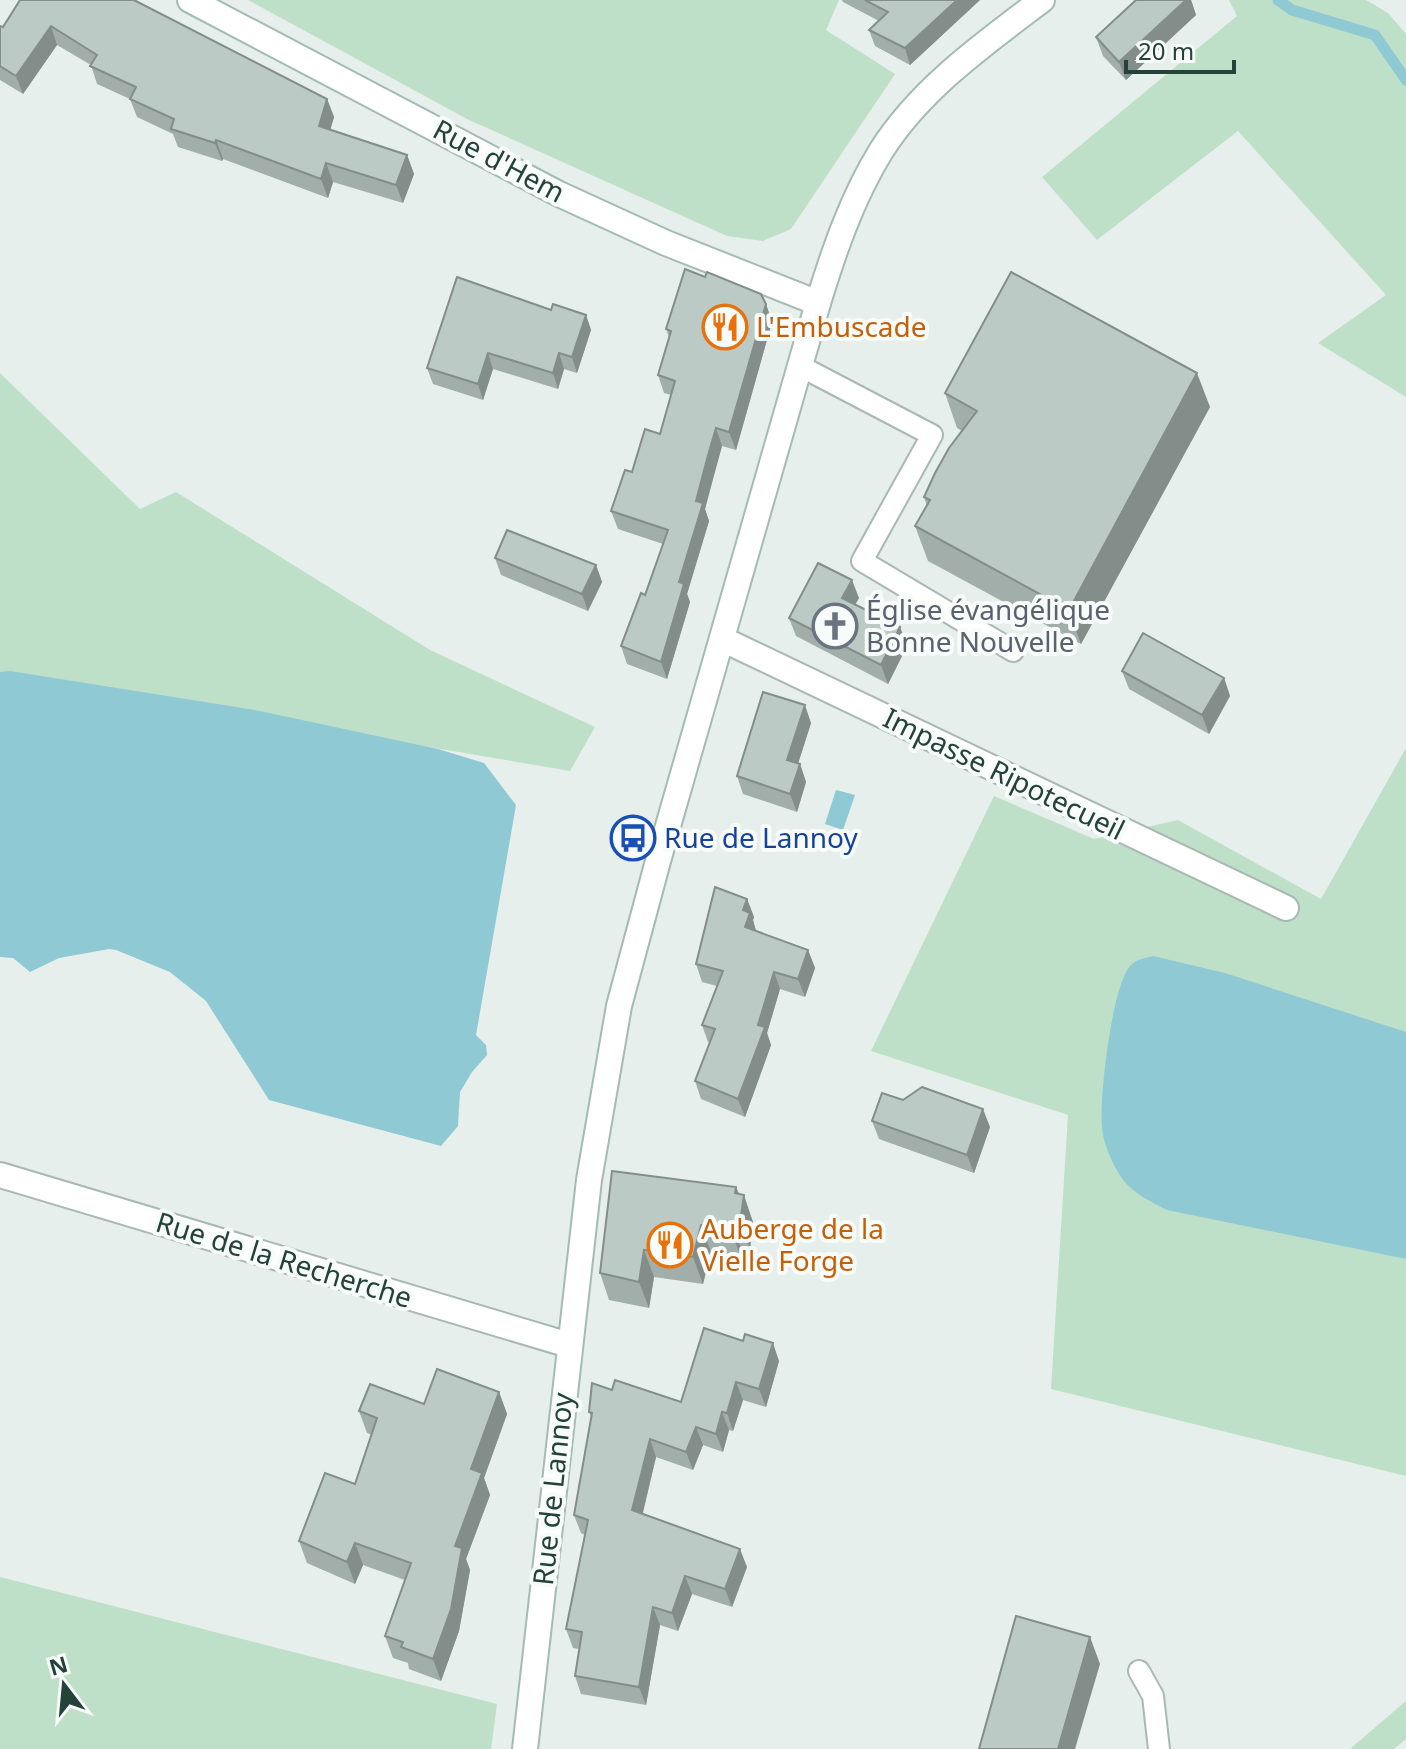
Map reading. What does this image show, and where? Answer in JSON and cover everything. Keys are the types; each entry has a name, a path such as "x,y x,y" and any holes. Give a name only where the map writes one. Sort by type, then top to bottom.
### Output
{"street":[{"name":"Rue d'Hem","path":"190,0 559,194 655,239 818,303"},
{"name":"Rue de Lannoy","path":"525,1749 589,1180 619,1006 818,303 844,227 863,182 883,148 911,113 947,77 1035,3"},
{"name":"Impasse Ripotecueil","path":"722,639 1286,908"},
{"name":"Rue de la Recherche","path":"0,1175 569,1345"}],"lane":[{"path":"800,366 932,435 862,561 1013,651"},
{"path":"1139,1671 1153,1696 1159,1749"}],"green space":[{"path":"248,0 839,0 826,30 895,74 791,229 763,241 727,236 467,119"},
{"path":"1229,0 1366,0 1388,13 1406,34 1406,397 1318,343 1386,295 1238,131 1097,240 1042,177 1237,16"},
{"path":"0,373 140,509 176,492 430,650 595,727 570,771 0,674"},
{"path":"1406,748 1406,1476 1051,1389 1068,1115 871,1051 994,796 1094,839 1178,820 1321,899"},
{"path":"0,1577 497,1704 491,1749 0,1749"},
{"path":"1406,1701 1406,1739 1394,1749 1350,1749"}],"water":[{"path":"10,671 255,710 438,749 484,763 516,805 476,1035 486,1045 487,1055 460,1092 458,1126 441,1146 269,1100 206,1001 170,972 109,949 59,958 30,972 13,958 0,957 0,672"},
{"path":"836,790 855,795 843,830 825,824"},
{"path":"1153,956 1225,973 1406,1032 1406,1259 1167,1210 1128,1186 1108,1151 1102,1127 1108,1043 1124,976 1133,963"}],"building":[{"path":"20,0 134,0 327,99 319,126 407,155 396,185 326,163 321,179 216,140 215,143 171,129 174,119 130,99 136,87 90,66 97,55 51,26 16,76 0,66 0,26 3,27"},
{"path":"865,0 957,0 905,48 869,30 888,12"},
{"path":"1136,0 1186,0 1119,62 1096,37"},
{"path":"685,269 705,277 707,272 761,294 766,304 729,432 716,428 696,501 703,503 679,582 684,584 661,662 621,646 641,593 645,595 668,530 611,511 625,470 632,472 645,429 660,434 675,381 658,375 671,331 666,329"},
{"path":"1011,272 1197,373 1069,610 915,526 930,500 924,497 935,473 949,448 977,411 945,393"},
{"path":"457,277 551,310 553,304 586,315 572,357 559,353 553,373 488,353 478,384 427,368"},
{"path":"507,530 596,565 582,594 495,558"},
{"name":"Église évangélique Bonne Nouvelle","path":"818,563 852,580 842,598 900,627 881,665 789,618"},
{"path":"1143,633 1224,678 1202,715 1122,671"},
{"path":"763,692 805,705 787,760 800,764 790,794 737,776"},
{"path":"715,887 747,899 743,910 750,913 745,927 808,950 798,979 774,972 758,1025 765,1027 738,1099 695,1081 715,1029 702,1025 723,971 696,964"},
{"path":"922,1087 983,1109 967,1155 872,1121 882,1093 903,1100"},
{"path":"612,1171 736,1187 735,1193 744,1195 740,1223 731,1221 730,1228 701,1225 693,1257 644,1250 639,1282 600,1273"},
{"path":"704,1328 743,1341 745,1334 773,1343 759,1389 736,1382 727,1413 722,1412 716,1434 696,1427 686,1452 650,1439 632,1510 740,1549 725,1589 685,1576 672,1613 653,1607 639,1687 575,1676 582,1632 566,1629 588,1520 574,1515 592,1413 589,1412 592,1383 612,1390 615,1380 681,1402"},
{"path":"437,1369 499,1392 471,1469 482,1473 455,1546 462,1548 451,1609 433,1659 401,1647 403,1642 385,1636 411,1563 355,1543 347,1562 299,1541 325,1473 355,1484 377,1418 359,1411 370,1384 424,1404"},
{"path":"1016,1616 1090,1637 1058,1749 979,1749"}],"waterway":[{"path":"1278,0 1292,10 1375,35 1406,80"}],"place":[{"name":"L'Embuscade","path":"725,327"},
{"name":"Église évangélique Bonne Nouvelle","path":"835,626"},
{"name":"Rue de Lannoy","path":"633,838"},
{"name":"Auberge de la Vielle Forge","path":"670,1245"}]}
